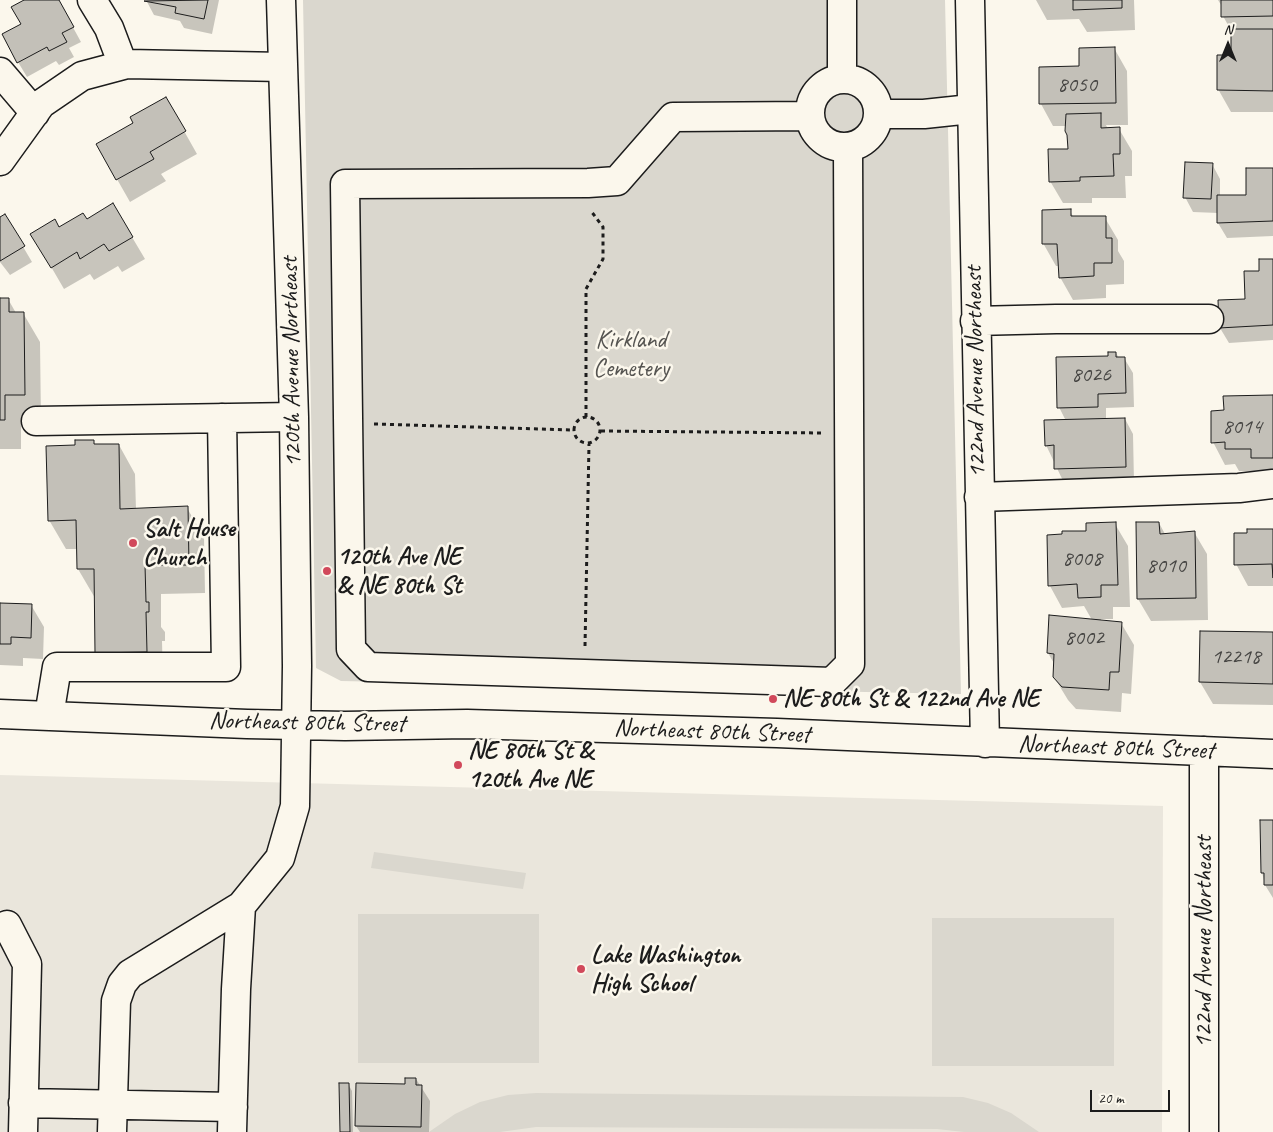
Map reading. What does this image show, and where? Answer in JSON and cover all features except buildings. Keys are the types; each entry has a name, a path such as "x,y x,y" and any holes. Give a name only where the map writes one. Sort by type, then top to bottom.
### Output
{"street":[{"path":"92,0 109,28 123,65"},
{"name":"120th Avenue Northeast","path":"242,906 280,858 295,806 297,724 294,417 281,0"},
{"path":"842,0 842,79"},
{"name":"122nd Avenue Northeast","path":"970,0 984,743"},
{"path":"0,161 41,104 82,76 123,65 283,67"},
{"path":"0,72 34,113"},
{"path":"842,79 861,83 869,90 875,98 878,114 875,128 868,138 848,148 837,147 827,143 812,127 810,116 815,95 831,81 842,79"},
{"path":"878,114 924,114 971,109"},
{"path":"810,116 673,117 617,181 588,183 345,184 351,649 368,667 832,682 850,664 848,148"},
{"path":"975,321 1209,319"},
{"path":"36,421 294,417"},
{"path":"49,716 57,667 226,667 222,418"},
{"path":"979,497 1239,488 1273,484"},
{"name":"Northeast 80th Street","path":"0,714 297,724 477,724 777,733 1273,754"},
{"name":"122nd Avenue Northeast","path":"1204,751 1204,1132"},
{"path":"112,1132 116,1001 122,984 130,974 242,906"},
{"path":"23,1102 113,1104 232,1120 236,989 242,906"},
{"path":"7,925 27,964 23,1132"}],"path":[{"path":"586,417 586,289 603,259 603,227 588,208 588,183"},
{"path":"586,417 598,422 601,431 597,440 589,444 576,439 574,430 578,421 586,417"},
{"path":"348,423 574,430"},
{"path":"601,431 850,433"},
{"path":"584,674 589,444"}],"shaded area":[{"name":"Lake Washington High School","path":"0,775 1163,806 1162,1132 0,1132"}],"green space":[{"name":"Kirkland Cemetery","path":"303,0 945,0 961,694 341,681 316,668"},
{"path":"374,852 526,873 523,889 371,868"},
{"path":"358,914 539,914 539,1063 358,1063"},
{"path":"932,918 1114,918 1114,1066 932,1066"},
{"path":"536,1093 963,1097 988,1103 1011,1113 1039,1132 964,1132 937,1129 536,1127 500,1132 429,1132 455,1114 480,1102 508,1095"}],"place":[{"name":"Salt House Church","path":"133,543"},
{"name":"120th Ave NE & NE 80th St","path":"327,571"},
{"name":"NE 80th St & 122nd Ave NE","path":"773,699"},
{"name":"NE 80th St & 120th Ave NE","path":"458,765"},
{"name":"Lake Washington High School","path":"581,969"}]}
